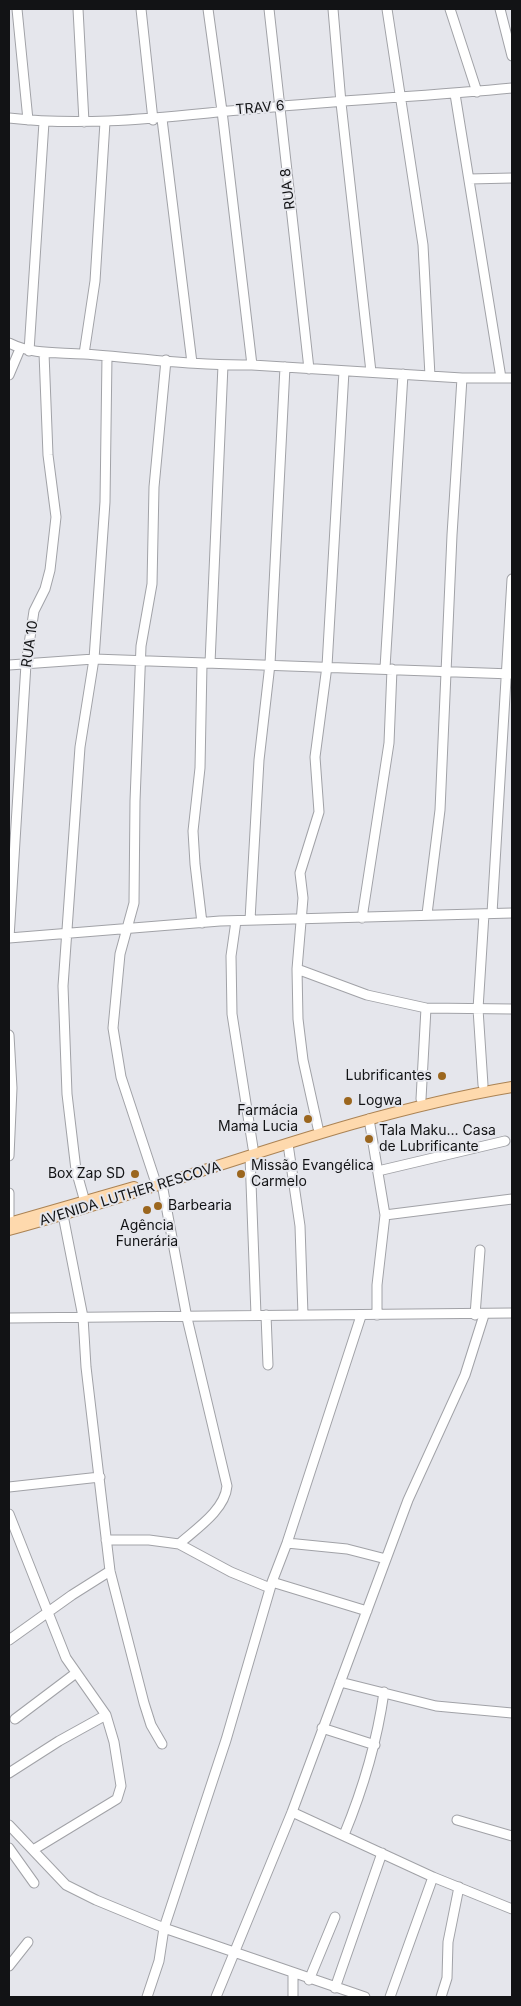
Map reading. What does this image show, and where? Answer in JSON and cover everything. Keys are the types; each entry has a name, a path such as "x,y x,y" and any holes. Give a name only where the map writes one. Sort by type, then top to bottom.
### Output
{"main road":[{"name":"AVENIDA LUTHER RESCOVA","path":"9,1230 63,1215 318,1128 421,1099 512,1080"},
{"name":"AVENIDA LUTHER RESCOVA","path":"252,1152 288,1144 369,1119 512,1087"},
{"name":"AVENIDA LUTHER RESCOVA","path":"9,1223 158,1182"}],"street":[{"path":"17,9 28,120"},
{"path":"78,9 84,122"},
{"path":"140,9 192,362"},
{"path":"208,9 252,365"},
{"name":"RUA 8","path":"269,9 309,368"},
{"path":"333,9 341,103 371,372"},
{"path":"387,9 402,97 423,246 430,376"},
{"path":"450,9 477,92"},
{"path":"500,9 512,56"},
{"name":"TRAV 6","path":"9,118 44,122 105,122 157,119 279,106 341,103 512,88"},
{"path":"455,94 501,378"},
{"path":"9,375 25,350 44,122"},
{"path":"84,354 95,281 105,122"},
{"path":"469,179 512,178"},
{"path":"9,343 25,350 44,353 462,378 512,378"},
{"name":"RUA 10","path":"9,938 26,664 34,611 45,589 50,570 56,517 48,455 44,353"},
{"path":"85,1202 76,1170 67,1094 63,1014 65,933 80,747 94,659 105,502 107,356"},
{"path":"166,360 154,487 152,584 141,646 142,661 135,801 134,903 120,954 113,1014 114,1046 121,1077 158,1182 187,1318 227,1486 224,1499 214,1512 179,1544"},
{"path":"202,923 193,831 200,768 223,365"},
{"path":"250,920 259,760 270,664 284,368"},
{"path":"318,1128 299,1027 297,969 303,898 301,866 319,812 314,757 327,666 344,371"},
{"path":"362,918 389,743 389,669 403,374"},
{"path":"427,914 440,810 445,671 462,378"},
{"path":"483,1085 478,1009 510,673 512,579"},
{"path":"9,665 94,659 510,673"},
{"path":"9,938 250,920 512,913"},
{"path":"236,921 231,956 232,1014 252,1152 261,1315 268,1366"},
{"path":"297,969 367,995 426,1008 512,1009"},
{"path":"421,1099 426,1008"},
{"path":"9,1035 12,1088 9,1156"},
{"path":"369,1119 385,1215 377,1285 377,1315"},
{"path":"378,1171 506,1141"},
{"path":"288,1144 299,1216 303,1315"},
{"path":"9,1193 9,1223"},
{"path":"385,1215 512,1199"},
{"path":"63,1215 83,1317 86,1368 110,1572 144,1703 151,1725 162,1744"},
{"path":"216,1997 292,1812 408,1500 456,1397 479,1315 480,1250"},
{"path":"9,1318 187,1318 261,1315 360,1316 512,1313"},
{"path":"147,1997 159,1961 164,1928 226,1740 271,1585 287,1544 360,1316"},
{"path":"9,1487 100,1477"},
{"path":"9,1514 46,1613 76,1673 106,1715 114,1742 121,1786 119,1796 32,1850"},
{"path":"106,1540 149,1540 179,1544 231,1572 367,1611"},
{"path":"287,1544 347,1548 386,1559"},
{"path":"9,1640 46,1613 110,1572"},
{"path":"15,1719 76,1673"},
{"path":"340,1682 436,1706 512,1713"},
{"path":"344,1836 361,1793 375,1745 384,1692"},
{"path":"9,1773 59,1741 106,1715"},
{"path":"322,1728 375,1745"},
{"path":"292,1812 433,1877 512,1909"},
{"path":"457,1820 512,1836"},
{"path":"9,1825 66,1885 96,1900 164,1928 234,1951 309,1980 365,1997"},
{"path":"9,1848 34,1883"},
{"path":"335,1988 382,1853"},
{"path":"390,1997 433,1877"},
{"path":"441,1997 447,1978 448,1942 459,1887"},
{"path":"309,1980 335,1917"},
{"path":"9,1966 28,1942"},
{"path":"293,1974 293,1997"}],"place":[{"name":"Lubrificantes","path":"442,1076"},
{"name":"Logwa","path":"348,1101"},
{"name":"Farmácia Mama Lucia","path":"308,1119"},
{"name":"Tala Maku... Casa de Lubrificante","path":"369,1139"},
{"name":"Box Zap SD","path":"135,1174"},
{"name":"Missão Evangélica Carmelo","path":"241,1174"},
{"name":"Barbearia","path":"158,1206"},
{"name":"Agência Funerária","path":"147,1210"}]}
